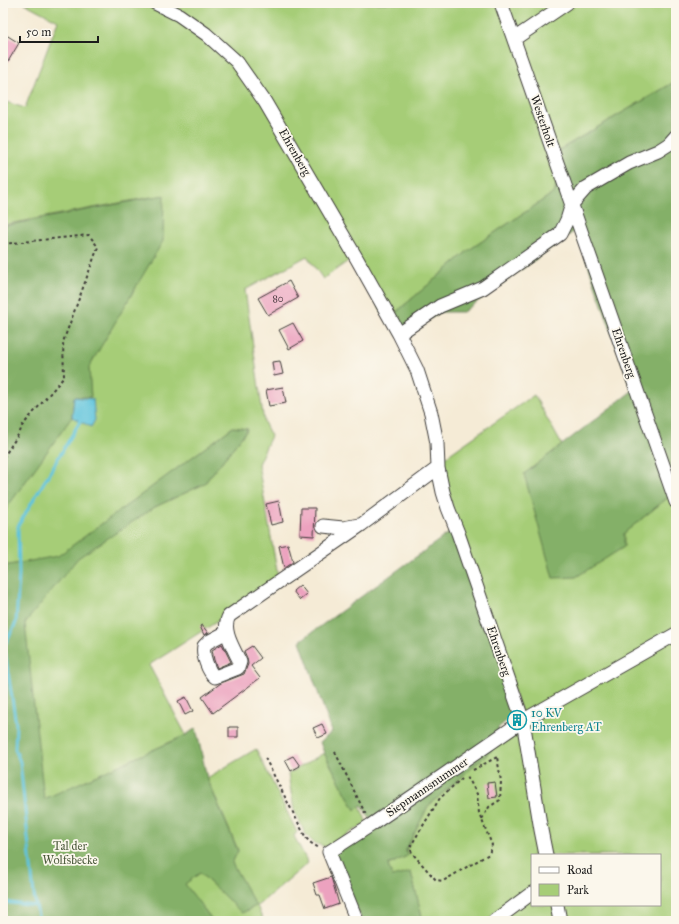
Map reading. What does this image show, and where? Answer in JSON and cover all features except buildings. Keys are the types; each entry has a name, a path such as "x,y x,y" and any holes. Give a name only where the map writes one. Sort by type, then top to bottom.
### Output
{"street":[{"name":"Ehrenberg","path":"155,3 178,15 206,34 237,62 265,102 358,259 417,370 431,412 437,443 438,468 448,508 523,721 546,854"},
{"name":"Westerholt","path":"501,3 572,204"},
{"path":"514,39 567,3"},
{"path":"399,334 440,306 483,288 560,234 567,220 572,204 586,188 629,163 658,151 669,144 676,136"},
{"name":"Ehrenberg","path":"572,204 676,502"},
{"path":"227,632 226,620 229,616 361,525 438,468"},
{"path":"323,526 343,528 361,525"},
{"path":"523,721 676,634"},
{"name":"Siepmannsnummer","path":"329,852 523,721"},
{"path":"329,852 357,921"},
{"path":"494,921 531,894"},
{"path":"557,906 560,921"}],"path":[{"path":"3,244 89,235 98,247 63,342 64,377 22,426 20,432 3,458"},
{"path":"482,819 489,806 500,800 500,780 494,740"},
{"path":"335,752 371,825"},
{"path":"466,774 477,794 479,812 492,845 489,854 444,881 436,880 412,853 410,847 440,798 466,774 497,757"},
{"path":"265,758 306,838 311,843 329,852"}],"green space":[{"path":"24,3 676,3 676,81 559,150 555,192 469,250 387,320 351,259 323,279 307,256 245,290 264,422 271,436 258,464 279,582 149,665 186,735 118,766 3,921 3,462 152,216 151,197 3,225 3,101 25,108 58,21","holes":["233,427 247,430 204,484 155,507 93,545 98,527"]},
{"path":"676,81 676,491 624,533 624,547 576,577 553,578 524,474 632,391 576,230 463,312 441,312 402,336 387,320 469,250 555,192 559,150"},
{"path":"164,195 163,241 89,367 91,397 74,397 72,417 3,513 3,226"},
{"path":"534,395 562,445 524,474 624,533 671,495 676,510 676,921 491,921 531,890 531,906 661,906 661,854 548,854 524,719 459,536 441,460"},
{"name":"Tal der Wolfsbecke","path":"233,427 248,429 204,484 155,507 78,558 25,623 44,799 186,735 196,728 207,778 238,851 232,863 256,906 242,913 200,873 185,884 213,921 3,921 3,566 58,556"},
{"path":"453,530 518,711 498,728 500,734 491,741 491,751 428,806 406,850 407,856 388,865 392,877 411,872 423,921 362,921 333,853 374,825 362,805 355,810 324,753 320,742 332,732 300,641"},
{"path":"520,728 544,854 531,854 531,887 487,921 423,921 411,873 392,877 388,865 407,856 406,850 428,806 491,751 491,747"},
{"path":"256,749 297,832 294,836 308,863 257,906 264,921 213,921 184,884 200,873 242,912 232,863 238,850 207,778"},
{"path":"324,753 355,809 360,806 367,823 326,847 314,843 306,835 294,810 288,774"}],"water":[{"path":"74,397 93,399 95,420 91,427 72,417"}],"waterway":[{"path":"39,921 34,895 20,762 15,749 16,724 4,646 16,623 19,574 18,526 82,418"},
{"path":"3,902 36,906"}],"place":[{"name":"10 KV Ehrenberg AT","path":"517,720"}]}
